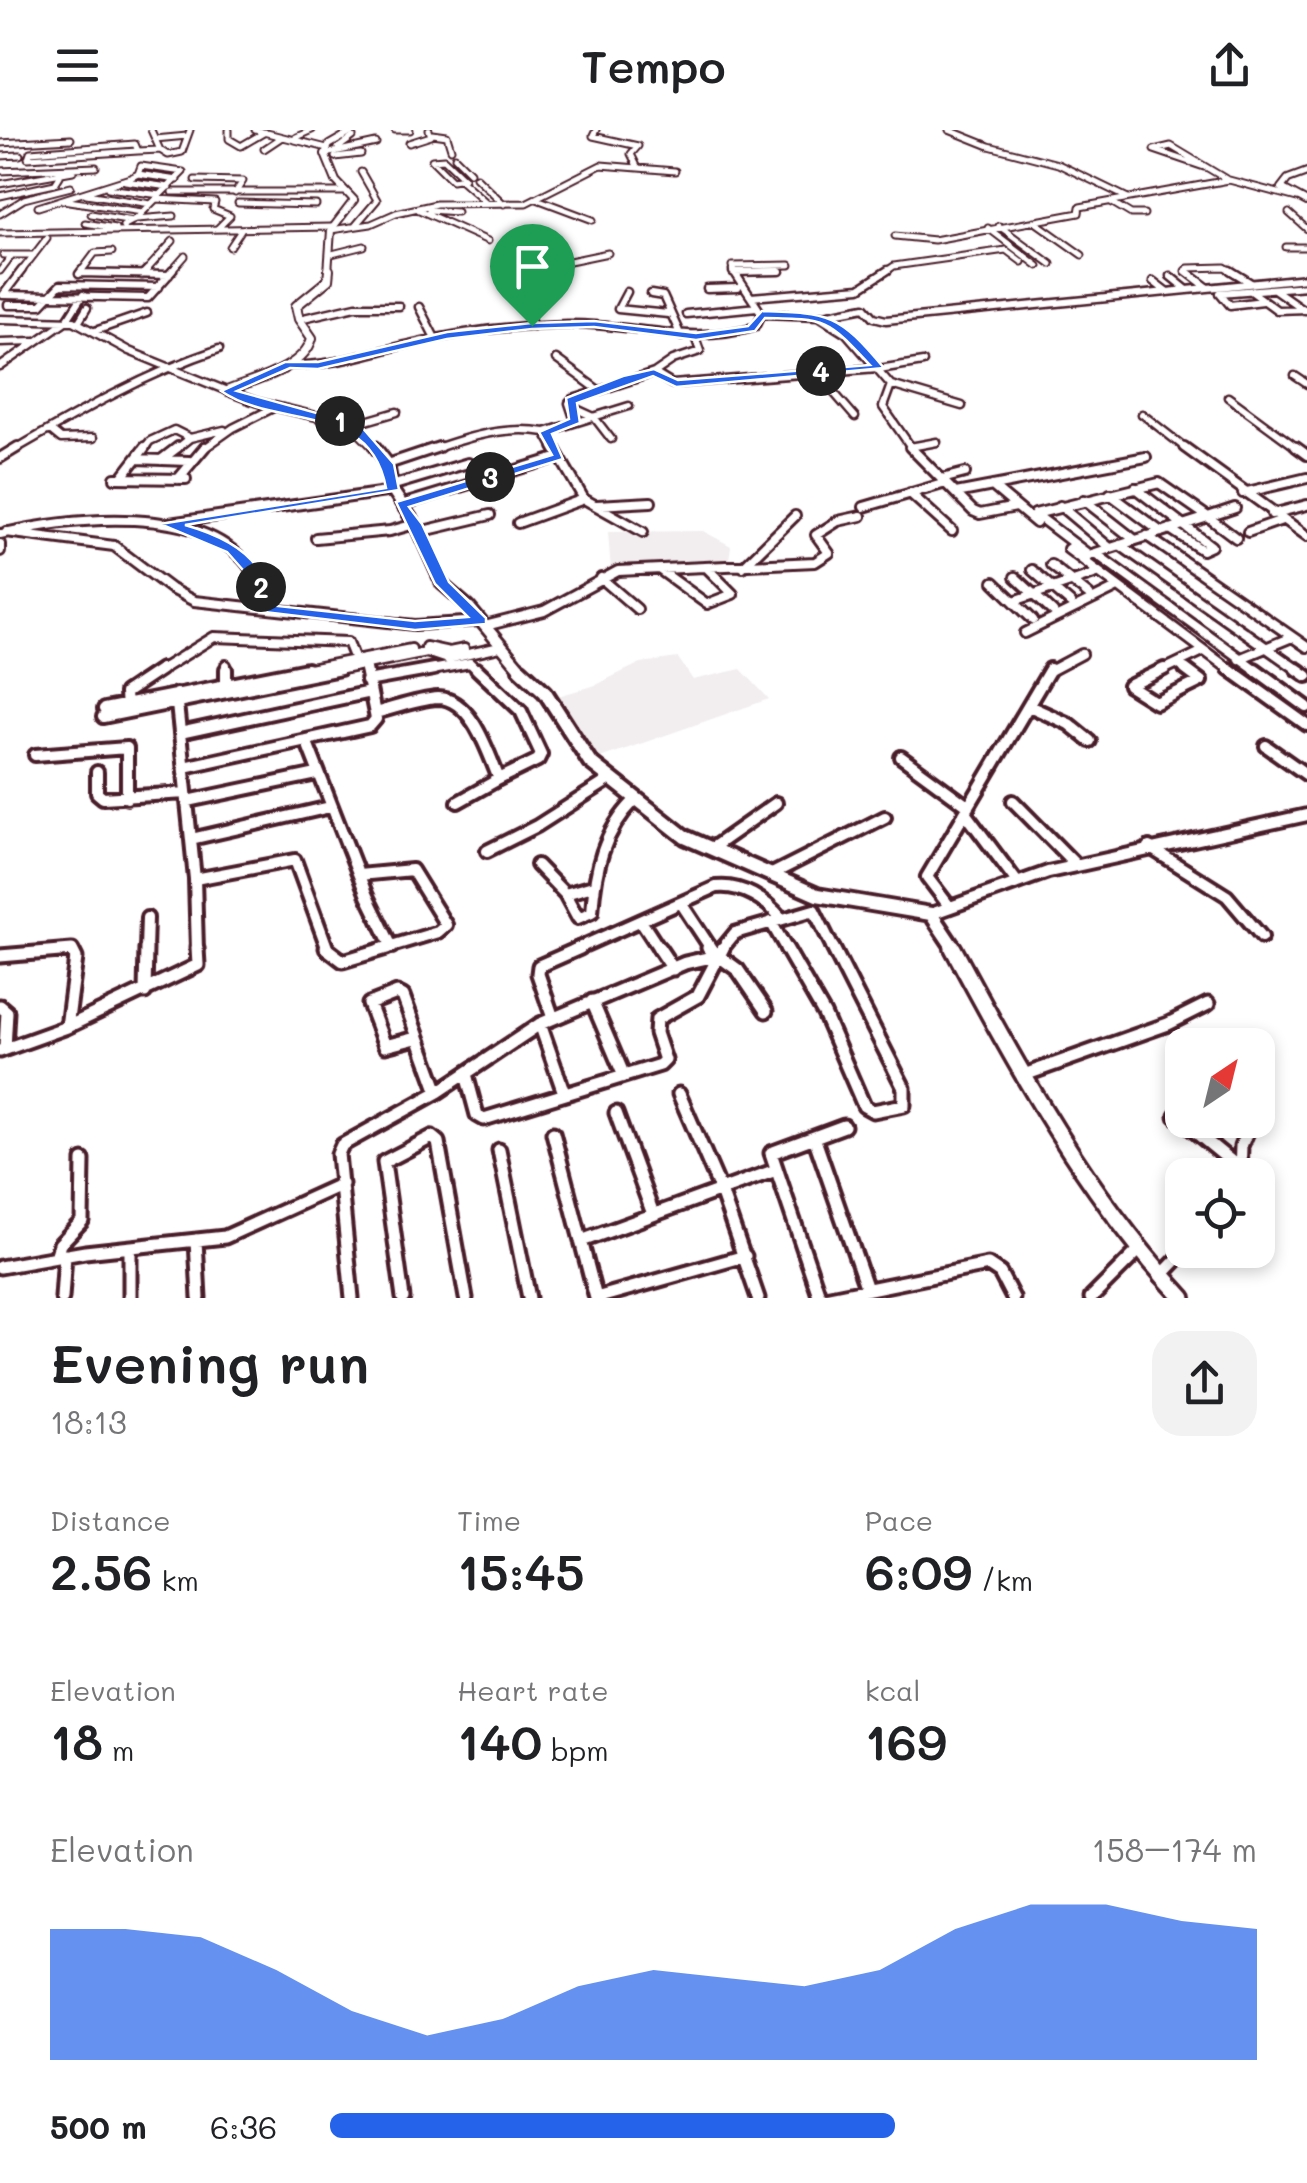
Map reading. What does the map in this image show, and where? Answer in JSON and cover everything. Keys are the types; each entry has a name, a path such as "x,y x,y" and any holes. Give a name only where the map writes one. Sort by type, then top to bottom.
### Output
{"street":[{"path":"151,130 160,150 168,155 180,152 188,133"},
{"path":"168,130 173,138"},
{"path":"229,130 230,139 244,146 265,132"},
{"path":"254,138 254,130 299,139 328,151 376,143"},
{"path":"299,139 312,130"},
{"path":"395,130 410,130"},
{"path":"596,130 594,136 638,146 631,154 638,168"},
{"path":"950,130 977,142 1058,164 1130,198"},
{"path":"410,143 431,132 447,136 451,149"},
{"path":"155,140 188,133"},
{"path":"328,151 354,133"},
{"path":"264,150 282,136"},
{"path":"354,148 370,138"},
{"path":"299,139 328,151 360,154"},
{"path":"1,156 18,155 23,142"},
{"path":"0,143 135,144 138,152"},
{"path":"1,156 10,143"},
{"path":"71,143 45,146 30,152 28,158 160,150"},
{"path":"1204,168 1171,146 1154,150 1229,180 1307,202"},
{"path":"227,391 288,365 310,349 312,338 299,319 296,306 328,280 332,229 354,200 336,182 328,151"},
{"path":"455,157 504,204"},
{"path":"460,179 464,178 444,159 432,160 452,180 460,179 487,203"},
{"path":"0,233 353,228 436,204 504,204 537,199 602,165 678,170 667,162"},
{"path":"0,171 96,166"},
{"path":"38,206 138,174 142,166 183,172 170,189 119,230"},
{"path":"0,184 60,176 85,168"},
{"path":"20,182 26,171"},
{"path":"353,228 377,200 361,172"},
{"path":"1297,198 1281,188 1282,184 1307,172"},
{"path":"0,196 55,184 60,176"},
{"path":"184,192 196,178 243,182 235,193"},
{"path":"122,180 184,192 346,192"},
{"path":"895,236 934,242 998,226 1079,213 1080,207 1152,191 1229,180"},
{"path":"264,182 238,204 316,205"},
{"path":"266,205 282,184"},
{"path":"288,205 303,184"},
{"path":"100,186 156,199"},
{"path":"0,214 15,203 70,187"},
{"path":"78,193 215,202 213,209 230,216 217,229"},
{"path":"306,205 314,194"},
{"path":"537,199 593,220"},
{"path":"60,200 142,212"},
{"path":"160,217 176,200"},
{"path":"1111,202 1131,214 1144,214"},
{"path":"418,210 457,212"},
{"path":"418,210 488,241"},
{"path":"1289,213 1305,226"},
{"path":"91,214 135,220 174,216"},
{"path":"1034,221 1082,256"},
{"path":"85,224 119,230 158,226"},
{"path":"998,226 1051,264"},
{"path":"988,228 1038,266"},
{"path":"230,247 242,229"},
{"path":"46,238 4,294 148,298 188,256 159,255"},
{"path":"142,274 173,241"},
{"path":"332,254 364,246"},
{"path":"1286,247 1307,247"},
{"path":"751,298 860,288 894,266 944,256 1006,250 1022,262"},
{"path":"1020,253 1032,251"},
{"path":"71,284 96,252 112,252"},
{"path":"532,326 526,308 528,291 560,263 608,253"},
{"path":"3,255 34,256"},
{"path":"0,271 12,255"},
{"path":"88,263 104,263"},
{"path":"762,314 738,288 732,265 790,264"},
{"path":"1204,268 1226,285"},
{"path":"1207,287 1187,270 1227,268 1281,311 1305,309"},
{"path":"732,272 780,272"},
{"path":"80,273 169,275"},
{"path":"1170,276 1186,289"},
{"path":"1264,301 1233,305 1218,296 1307,278"},
{"path":"1153,281 1166,291"},
{"path":"0,283 11,283"},
{"path":"8,306 40,306 59,285 159,287"},
{"path":"0,365 67,320 91,285"},
{"path":"762,314 819,316 865,307 874,318 886,320 1226,285 1274,289 1307,286"},
{"path":"1293,287 1307,296"},
{"path":"707,289 738,288"},
{"path":"1274,289 1305,309"},
{"path":"627,292 618,309 668,314"},
{"path":"652,294 663,296 681,337"},
{"path":"299,319 356,306 399,306"},
{"path":"418,307 436,338"},
{"path":"686,314 757,307"},
{"path":"78,323 87,308"},
{"path":"94,331 148,313"},
{"path":"288,365 318,366 436,338 532,326 594,324 696,337 751,328 762,314"},
{"path":"819,316 846,333 892,385 962,406"},
{"path":"0,319 78,323 165,367 227,391 352,425 398,412"},
{"path":"576,420 570,406 573,399 654,373 673,360 699,352 696,337"},
{"path":"0,342 38,341"},
{"path":"0,458 120,388 165,367 220,350"},
{"path":"0,353 19,352"},
{"path":"556,359 597,389"},
{"path":"654,373 676,384 924,362"},
{"path":"816,372 845,410 856,416"},
{"path":"1295,376 1307,384"},
{"path":"892,385 883,408 910,447 956,493 978,514 1016,507"},
{"path":"1228,397 1307,455"},
{"path":"570,406 592,416 611,439"},
{"path":"388,464 510,430 546,432 628,406"},
{"path":"190,438 173,430 150,442 118,478 182,479 188,461 199,449 276,407"},
{"path":"1142,414 1243,494 1304,532"},
{"path":"352,425 388,464 392,488 417,528 442,584 545,692 584,754 609,780 685,837 816,895 931,914 1076,864 1307,815"},
{"path":"161,460 190,438 232,428"},
{"path":"50,430 60,439 93,438"},
{"path":"546,432 584,499 643,532"},
{"path":"910,447 937,442"},
{"path":"401,505 559,456"},
{"path":"956,493 1146,456"},
{"path":"136,458 188,461"},
{"path":"3,533 61,520 167,524 392,488 468,463"},
{"path":"3,533 114,546 170,589 194,601 415,625 483,624 544,611 600,578 627,569 708,569 822,560 829,550 816,536 838,521 965,473"},
{"path":"1243,494 1307,478"},
{"path":"1235,508 1206,518 1095,553 1083,553 1035,514 1161,484 1206,518 1236,538"},
{"path":"992,486 1097,574 1307,725"},
{"path":"1110,494 1192,546 1210,549 1135,488"},
{"path":"910,492 952,531"},
{"path":"518,523 584,499"},
{"path":"1084,500 1135,540"},
{"path":"595,505 651,502"},
{"path":"1272,514 1307,505"},
{"path":"1060,506 1307,676"},
{"path":"316,538 417,528 490,515"},
{"path":"743,566 794,516"},
{"path":"1248,532 1282,520"},
{"path":"167,524 212,537 232,549 262,588 261,608"},
{"path":"1146,536 1307,647"},
{"path":"1095,553 1307,707"},
{"path":"1051,564 1089,595"},
{"path":"658,568 705,604 732,596 708,569"},
{"path":"1032,570 1070,603"},
{"path":"1014,601 1097,574"},
{"path":"1015,577 1053,612"},
{"path":"600,578 637,609"},
{"path":"994,582 1033,620"},
{"path":"1026,633 1116,588"},
{"path":"126,709 130,688 214,637 348,642 370,692 375,713 370,726 184,767"},
{"path":"1240,659 1292,637"},
{"path":"177,698 226,684 427,652 446,659 498,644"},
{"path":"1178,664 1201,681 1156,703 1129,686 1203,650"},
{"path":"949,906 928,877 1054,664 1082,654"},
{"path":"104,713 360,662"},
{"path":"367,681 470,663 522,711 540,754 538,760 458,802"},
{"path":"226,665 226,684"},
{"path":"180,733 370,692"},
{"path":"0,1006 7,1012 2,1050 67,1027 198,965 196,879 177,698"},
{"path":"375,713 447,698 472,723 499,779"},
{"path":"1029,706 1069,724 1090,741"},
{"path":"306,740 330,807 392,947"},
{"path":"1266,746 1307,776"},
{"path":"35,755 127,748 127,798"},
{"path":"901,757 967,810 1016,882"},
{"path":"97,772 99,796 127,798 187,797 317,774"},
{"path":"487,851 609,780"},
{"path":"537,865 565,894 578,918 592,912 594,886 609,829 634,801"},
{"path":"1012,801 1076,864"},
{"path":"712,848 776,804"},
{"path":"190,840 330,807"},
{"path":"772,874 885,817"},
{"path":"1149,847 1226,896 1262,937"},
{"path":"196,879 292,859 297,862 329,952 343,961 438,932 446,926 412,870 359,875"},
{"path":"553,1018 538,974 539,966 726,884 771,907 864,1106 874,1111 902,1106 906,1094 814,910 816,895"},
{"path":"565,894 594,886"},
{"path":"681,903 716,956 738,970 766,1010"},
{"path":"466,1074 480,1118 664,1062 656,1033 657,1019 698,996 716,956 734,932 814,910"},
{"path":"931,914 941,925 1024,1076 1137,1252 1183,1298"},
{"path":"145,992 146,918"},
{"path":"641,920 673,968"},
{"path":"0,956 72,950 76,958 67,1027"},
{"path":"352,1298 338,1154 342,1146 438,1092 540,1024 673,968 716,956"},
{"path":"416,1038 385,1046 369,1004 400,993 438,1092"},
{"path":"592,1001 624,1076"},
{"path":"1024,1076 1168,1024 1208,1004"},
{"path":"540,1024 564,1093"},
{"path":"679,1094 721,1191 758,1298"},
{"path":"616,1113 653,1214"},
{"path":"844,1126 774,1150 776,1170 822,1298 988,1266 1000,1273 1013,1298"},
{"path":"553,1133 584,1240 596,1298 746,1256"},
{"path":"814,1137 867,1289"},
{"path":"403,1298 384,1162 392,1154 428,1138 438,1142 466,1298"},
{"path":"1201,1138 1224,1158"},
{"path":"498,1150 528,1298"},
{"path":"62,1298 60,1244 82,1220 83,1160"},
{"path":"584,1240 776,1170"},
{"path":"0,1267 232,1235 342,1184"},
{"path":"196,1240 199,1298"},
{"path":"130,1248 130,1298"},
{"path":"1091,1298 1137,1252"},
{"path":"1161,1276 1169,1268"}],"shaded area":[{"path":"703,531 731,546 728,566 611,571 608,532"},
{"path":"678,658 693,680 741,669 769,699 597,759 558,696 593,686 641,663"}],"route":[{"path":"762,314 819,316 846,333 878,368 745,375 676,384 654,373 628,378 570,401 576,420 546,432 559,456 401,505 415,524 442,584 481,621 415,625 261,608 262,588 250,566 232,549 212,537 167,524 393,490 388,464 356,428 227,391 288,365 318,366 447,336 532,326 594,324 696,337 751,328 760,322 762,314"}]}
